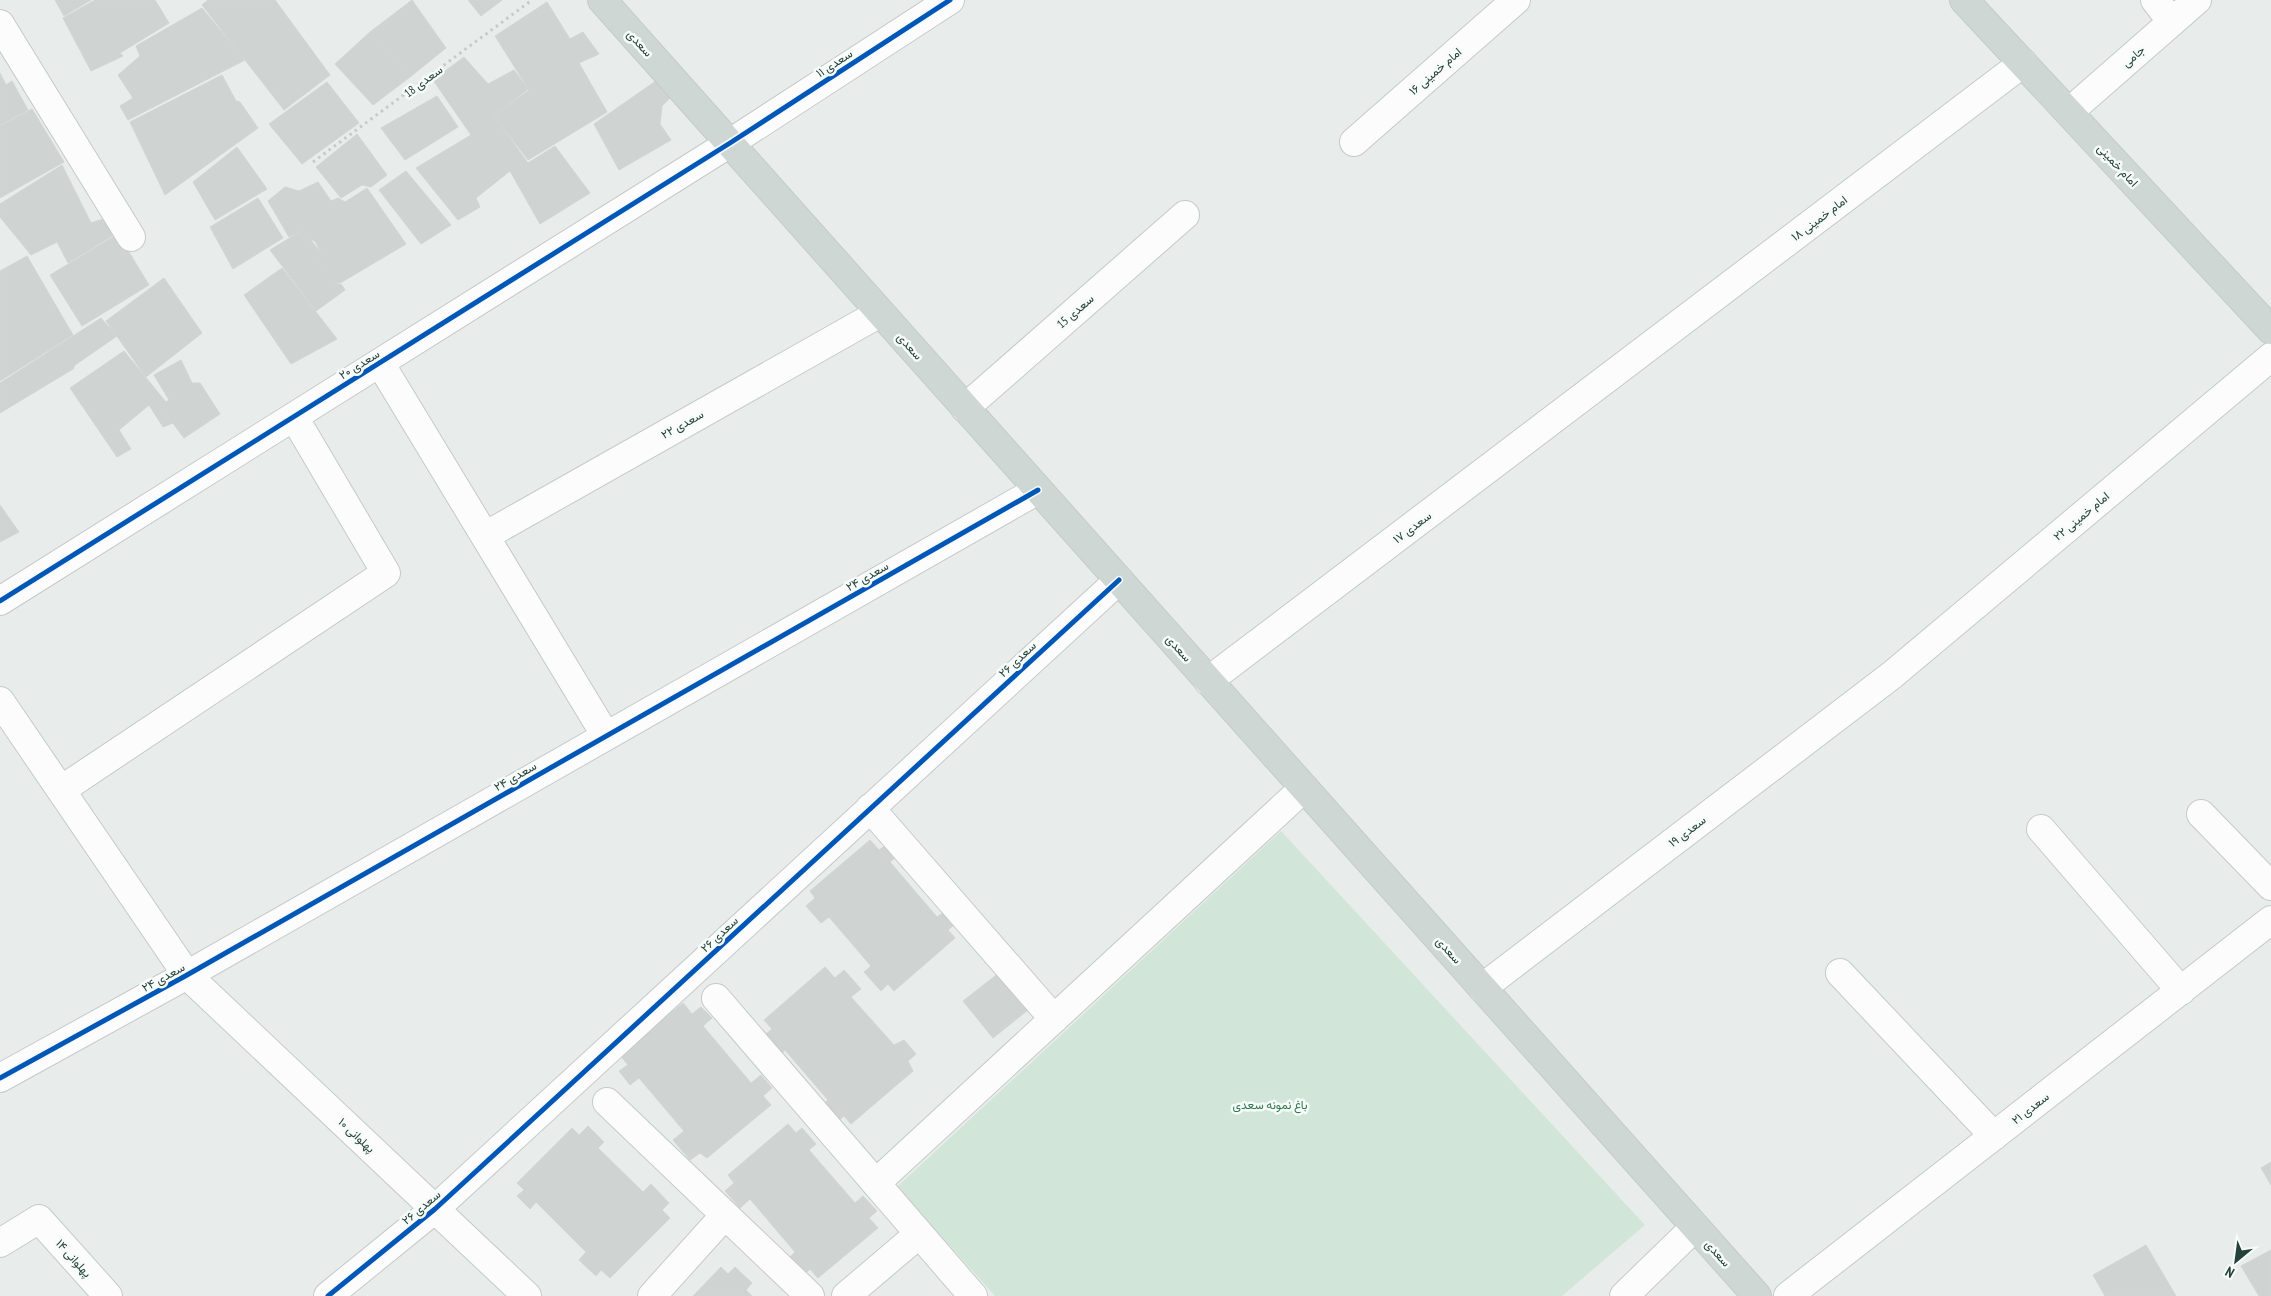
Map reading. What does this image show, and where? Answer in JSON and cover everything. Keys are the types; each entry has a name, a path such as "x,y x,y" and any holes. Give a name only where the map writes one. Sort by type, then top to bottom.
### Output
{"main road":[{"name":"امام خمینی","path":"1964,0 2271,330"},
{"name":"سعدی","path":"604,1 1757,1296"}],"street":[{"name":"سعدی ۱۱","path":"730,143 950,0"},
{"name":"امام خمینی ۱۶","path":"1354,142 1516,0"},
{"path":"2155,0 2172,22"},
{"name":"جامی","path":"2069,112 2197,0"},
{"path":"0,24 131,237"},
{"name":"امام خمینی ۱۸","path":"1616,372 2023,63"},
{"name":"سعدی ۲۰","path":"0,601 730,143"},
{"name":"سعدی 15","path":"965,408 1185,215"},
{"name":"سعدی ۲۲","path":"485,536 880,313"},
{"name":"امام خمینی ۲۲","path":"1892,675 2271,357"},
{"path":"380,362 606,736"},
{"name":"سعدی ۱۷","path":"1208,681 1616,372"},
{"path":"61,790 386,572 294,417"},
{"name":"سعدی ۲۴","path":"0,1078 187,975 1038,490"},
{"name":"سعدی ۲۶","path":"337,1293 435,1209 1119,580"},
{"name":"سعدی ۱۹","path":"1482,988 1892,675"},
{"name":"پهلوانی ۱۰","path":"0,701 187,975 527,1296"},
{"path":"876,1183 1304,788"},
{"path":"870,808 1054,1019"},
{"path":"2201,814 2271,886"},
{"path":"2041,829 2181,990"},
{"name":"سعدی ۲۱","path":"1788,1296 2271,920"},
{"path":"1840,973 1994,1136"},
{"path":"716,998 973,1296"},
{"path":"607,1102 810,1296"},
{"path":"652,1296 725,1214"},
{"name":"پهلوانی ۱۴","path":"0,1242 39,1219 108,1296"},
{"path":"1624,1296 1695,1227"},
{"path":"846,1296 920,1234"}],"green space":[{"name":"باغ نمونه سعدی","path":"1281,831 1645,1225 1562,1296 995,1296 897,1187"}],"building":[{"path":"55,0 91,0 64,16"},
{"path":"95,0 155,0 169,23 120,53 123,56 91,71 63,18"},
{"path":"208,0 275,0 330,75 284,110 202,5"},
{"path":"412,0 446,48 410,77 370,32"},
{"path":"468,0 502,0 481,16"},
{"path":"547,2 570,39 583,32 599,54 579,63 607,112 528,160 494,116 529,90 495,36"},
{"path":"202,8 245,60 128,120 120,106 133,98 118,75 140,56 136,46"},
{"path":"370,32 410,77 373,105 335,64"},
{"path":"464,57 488,84 514,70 528,89 494,116 528,163 555,146 590,193 540,224 510,171 476,198 480,207 458,220 416,168 471,135 433,80"},
{"path":"0,73 6,85 12,81 28,110 0,125"},
{"path":"222,75 236,101 240,102 258,128 165,195 130,122"},
{"path":"656,81 670,98 662,106 660,124 671,140 619,170 594,124"},
{"path":"327,82 359,123 302,164 269,124"},
{"path":"437,96 458,127 405,160 381,128"},
{"path":"32,109 64,162 0,198 0,126"},
{"path":"357,134 387,175 371,187 362,185 341,198 316,167"},
{"path":"237,147 267,189 215,220 193,182"},
{"path":"62,165 91,223 103,219 114,235 68,263 57,242 31,255 0,217 0,204"},
{"path":"406,171 451,225 421,244 379,190"},
{"path":"318,182 331,201 338,198 345,202 367,188 406,244 342,282 334,284 319,261 321,253 315,241 309,239 303,230 289,237 268,201 285,187 299,191"},
{"path":"258,198 283,238 233,269 210,227"},
{"path":"303,230 321,253 319,261 334,284 341,284 345,290 316,311 270,250"},
{"path":"118,234 149,285 82,326 50,275"},
{"path":"27,256 73,335 0,381 0,271"},
{"path":"282,268 337,339 291,364 244,295"},
{"path":"164,278 202,333 146,377 106,321"},
{"path":"101,318 117,336 75,365 73,369 0,413 0,383"},
{"path":"124,351 166,402 160,406 173,423 163,427 149,405 119,430 131,449 117,457 70,388"},
{"path":"181,360 192,383 200,383 220,414 184,438 160,406 169,400 154,375"},
{"path":"0,505 19,532 0,542"},
{"path":"870,840 879,850 886,845 896,857 890,862 937,917 944,912 955,924 948,930 955,938 894,991 888,984 881,991 864,972 871,966 829,917 821,923 806,906 815,898 810,891"},
{"path":"825,967 835,978 844,970 861,989 851,997 894,1045 904,1040 916,1054 908,1061 913,1071 851,1124 844,1116 835,1124 820,1107 828,1100 785,1050 777,1058 760,1039 772,1029 764,1020"},
{"path":"1004,969 1033,1006 993,1038 963,1001"},
{"path":"683,1003 692,1014 701,1007 712,1018 703,1026 751,1083 761,1075 772,1088 763,1096 771,1105 707,1158 700,1153 690,1160 673,1140 684,1131 639,1078 630,1085 619,1071 628,1065 620,1055"},
{"path":"788,1124 796,1133 802,1128 816,1144 809,1150 855,1203 863,1196 877,1211 869,1218 878,1228 818,1278 810,1269 802,1277 788,1259 795,1252 750,1199 740,1208 725,1191 734,1183 728,1175"},
{"path":"588,1126 604,1142 598,1148 643,1192 651,1184 669,1203 662,1210 670,1218 610,1278 601,1270 596,1276 579,1260 586,1252 536,1202 530,1209 517,1196 524,1190 517,1183 572,1128 579,1135"},
{"path":"2271,1162 2271,1185 2261,1168"},
{"path":"2146,1245 2176,1296 2105,1296 2093,1275"},
{"path":"2271,1250 2271,1296 2259,1296 2241,1266"},
{"path":"721,1267 728,1274 735,1267 752,1283 746,1290 752,1296 693,1296"}],"cycle path":[{"path":"0,601 730,143 950,0"},
{"path":"0,1078 187,975 1038,490"},
{"path":"328,1296 435,1209 1119,580"}]}
